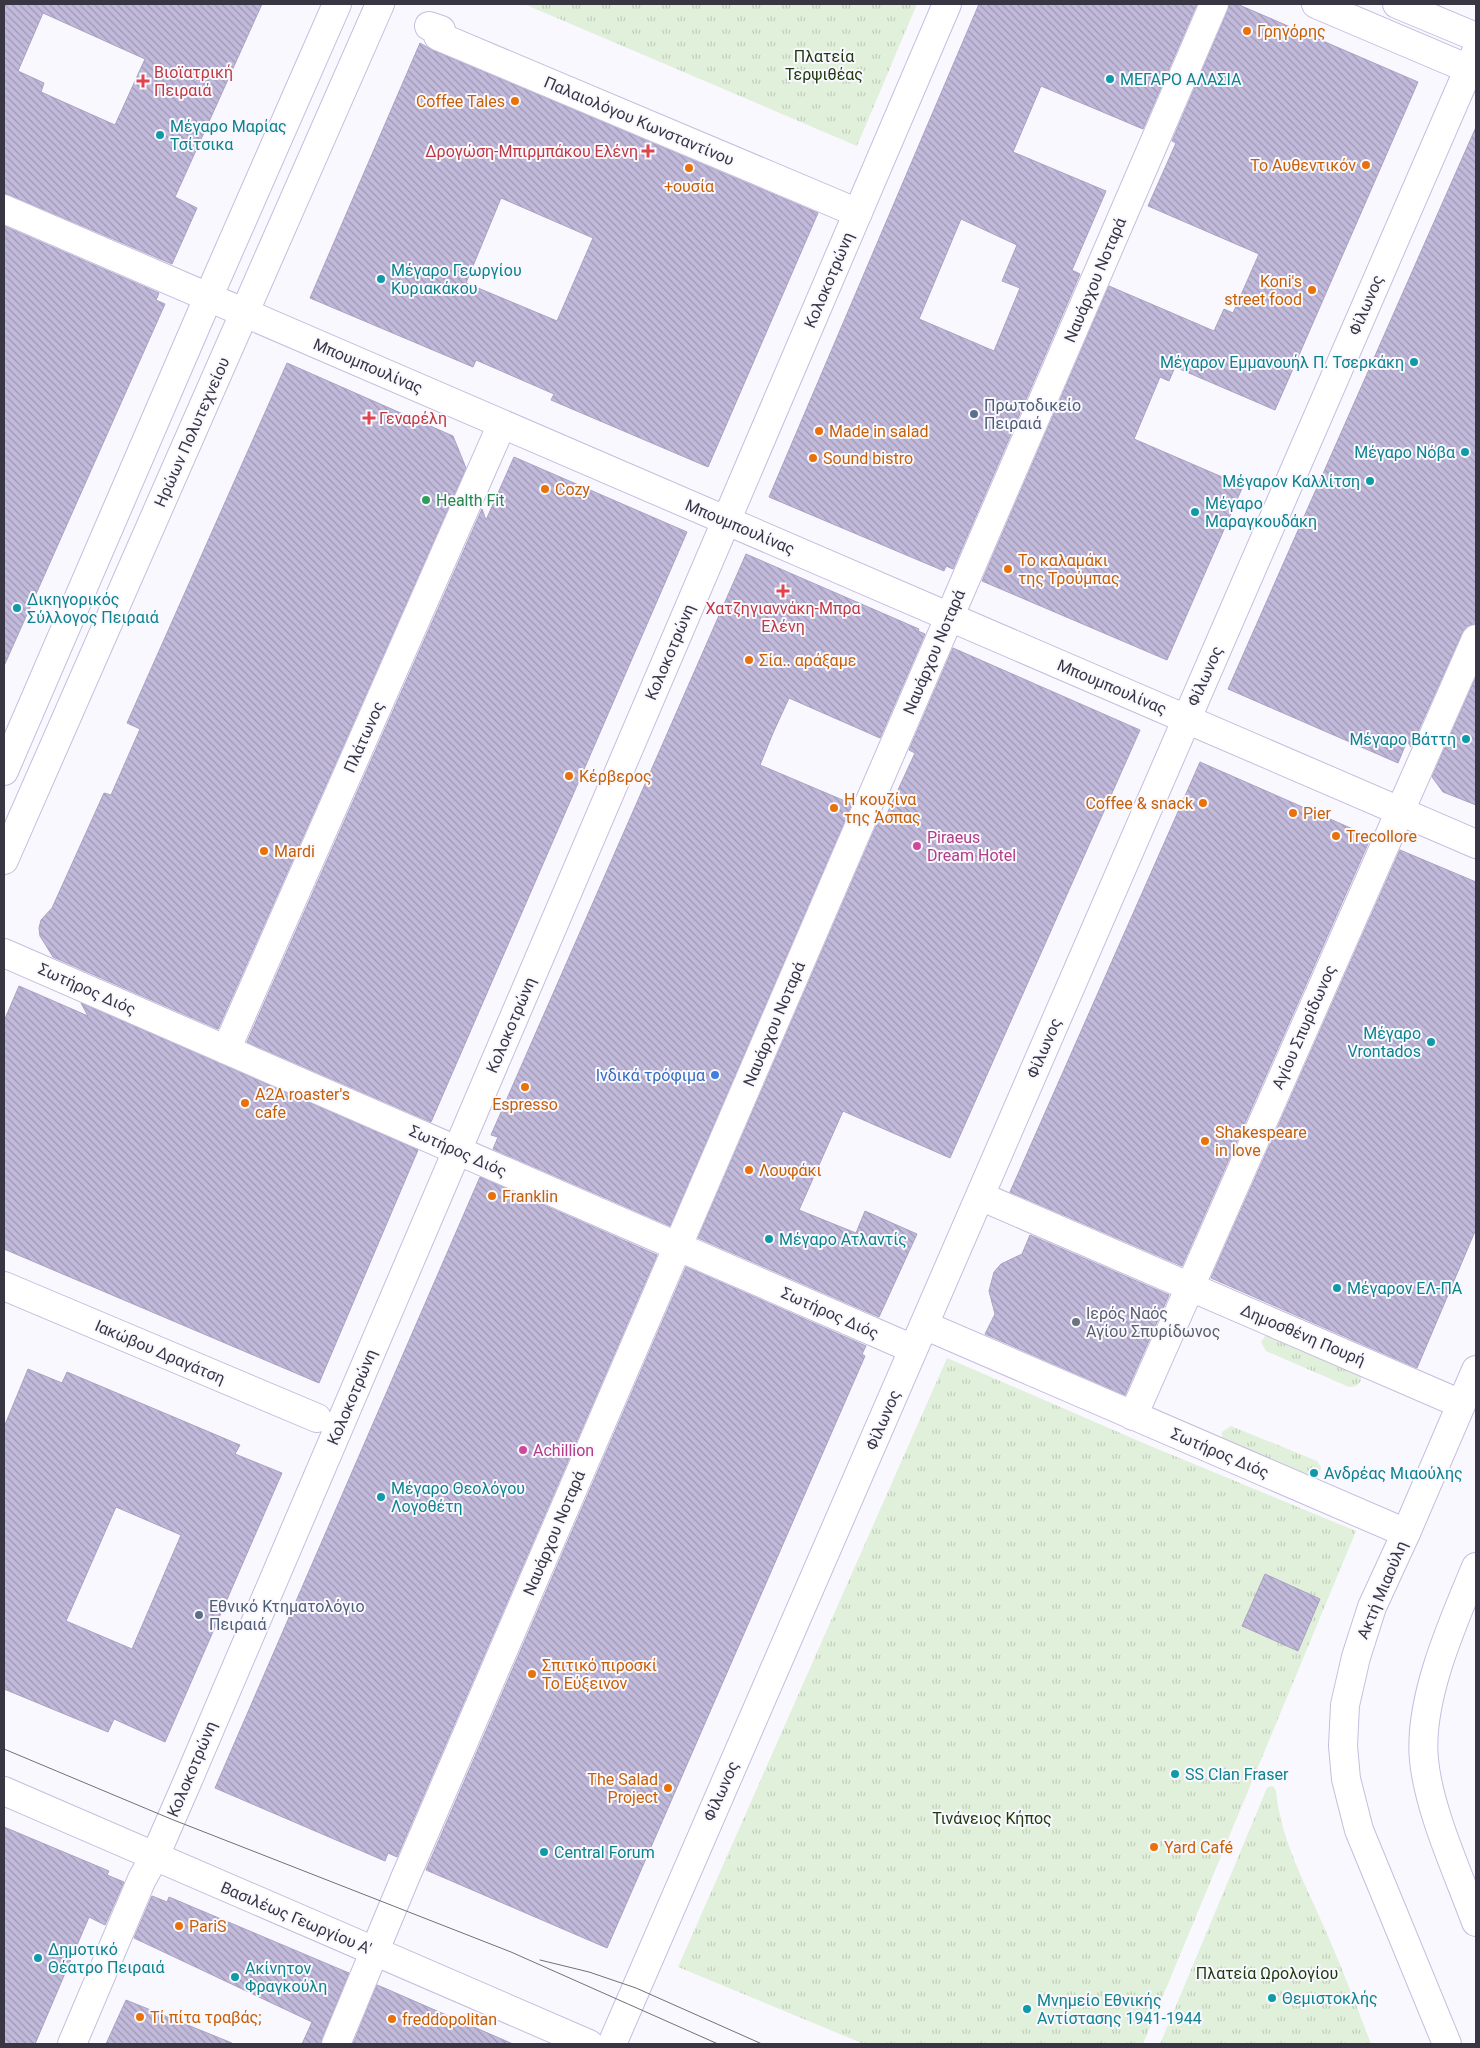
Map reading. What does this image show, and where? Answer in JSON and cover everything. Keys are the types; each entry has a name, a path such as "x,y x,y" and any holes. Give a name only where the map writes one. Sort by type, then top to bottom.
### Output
{"street":[{"path":"4,771 337,4"},
{"name":"Ηρώων Πολυτεχνείου","path":"4,860 380,4"},
{"name":"Κολοκοτρώνη","path":"72,2044 142,1879 155,1856 947,4"},
{"name":"Ναυάρχου Νοταρά","path":"336,2044 1214,4"},
{"path":"1316,4 1474,64"},
{"path":"1397,4 1476,37"},
{"name":"Παλαιολόγου Κωνσταντίνου","path":"429,26 440,30 438,36 860,208"},
{"name":"Φίλωνος","path":"612,2044 1187,719 1474,64"},
{"path":"658,118 860,208"},
{"name":"Μπουμπουλίνας","path":"4,209 1476,844"},
{"name":"Πλάτωνος","path":"226,1050 502,424"},
{"name":"Αγίου Σπυρίδωνος","path":"1133,1416 1476,639"},
{"name":"Σωτήρος Διός","path":"4,952 678,1246 1133,1416 1406,1533"},
{"name":"Δημοσθένη Πουρή","path":"980,1196 1461,1404"},
{"name":"Ιακώβου Δραγάτση","path":"4,1286 317,1418"},
{"name":"Ακτή Μιαούλη","path":"1447,2044 1359,1830 1346,1779 1344,1754 1345,1705 1356,1657 1372,1608 1476,1370"},
{"path":"1476,1567 1446,1644 1432,1689 1424,1722 1424,1760 1433,1807 1476,1922"},
{"name":"Βασιλέως Γεωργίου Α'","path":"4,1791 589,2044"}],"green space":[{"name":"Πλατεία Τερψιθέας","path":"524,4 917,4 857,146"},
{"path":"1267,1333 1361,1374 1361,1381 1356,1386 1349,1387 1266,1351 1261,1342"},
{"name":"Τινάνειος Κήπος","path":"947,1358 1148,1445 1356,1531 1143,2044 864,2044 678,1967"},
{"path":"1231,1426 1317,1461 1321,1467 1320,1474 1316,1479 1222,1439 1222,1432"},
{"name":"Πλατεία Ωρολογίου","path":"1271,1786 1276,1791 1284,1830 1297,1868 1341,1967 1371,2044 1160,2044 1267,1788"}],"building":[{"path":"4,4 262,4 175,197 197,208 172,264 4,194","holes":["43,13 145,59 115,125 41,92 44,83 18,71"]},
{"path":"979,4 1197,4 1143,129 1041,86 1013,152 1106,191 1072,270 1080,274 953,569 946,566 944,571 769,497","holes":["961,219 1017,245 1002,281 1020,288 994,351 919,319"]},
{"path":"1229,4 1237,4 1418,82 1275,410 1175,367 1169,381 1160,377 1134,439 1243,486 1167,660 982,581 1109,286 1214,331 1224,309 1233,313 1259,254 1148,206 1176,143 1172,141"},
{"path":"420,43 432,50 818,213 708,467 551,400 554,394 476,360 473,367 310,298","holes":["501,198 593,238 557,321 466,283"]},
{"path":"1476,127 1476,624 1467,626 1462,633 1411,747 1407,741 1398,763 1228,689"},
{"path":"4,226 159,293 156,300 165,304 4,666"},
{"path":"287,363 453,436 466,468 218,1029 53,957 40,936 39,928 41,920 52,908 104,793 111,795 140,729 127,723"},
{"path":"514,457 687,532 431,1122 247,1042 482,509 486,520"},
{"path":"746,554 919,629 918,631 925,634 880,738 789,698 773,733 760,765 852,804 670,1226 493,1149 498,1137 491,1135"},
{"path":"953,648 1140,730 950,1158 843,1111 799,1210 856,1233 865,1211 917,1234 879,1317 698,1238 880,817 885,818 915,753 909,750"},
{"name":"Μέγαρο Βάττη","path":"1476,677 1476,805 1443,792 1432,777"},
{"path":"1200,762 1371,837 1182,1266 1010,1192"},
{"path":"1400,850 1476,882 1476,1229 1417,1368 1211,1278"},
{"path":"19,986 88,1016 81,1003 418,1150 319,1383 4,1249 4,1021"},
{"path":"480,1177 657,1255 397,1857 388,1853 385,1861 215,1788"},
{"name":"Ιερός Ναός Αγίου Σπυρίδωνος","path":"1030,1235 1169,1295 1125,1395 985,1334 995,1314 989,1291 994,1272 1001,1264 1022,1254"},
{"path":"686,1267 866,1346 862,1354 865,1356 607,1948 426,1870"},
{"path":"28,1369 62,1383 67,1372 240,1445 235,1454 282,1473 165,1742 114,1719 108,1732 4,1689 4,1427","holes":["116,1507 181,1535 132,1649 66,1621"]},
{"path":"1265,1574 1320,1599 1298,1651 1242,1626"},
{"name":"Δημοτικό Θέατρο Πειραιά","path":"4,1827 109,1871 107,1875 124,1882 105,1925 89,1917 35,2044 4,2044"},
{"path":"152,1896 167,1902 169,1897 349,1973 321,2044 302,2044 312,2022 134,1938"},
{"path":"377,1985 382,1987 513,2044 353,2044"},
{"path":"126,2000 232,2043 232,2044 106,2044"}],"tram line":[{"path":"4,1749 171,1819 511,1952 718,2044"},
{"path":"540,1960 589,1972 636,1988 762,2044"}],"place":[{"name":"Γρηγόρης","path":"1247,31"},
{"name":"ΜΕΓΑΡΟ ΑΛΑΣΙΑ","path":"1110,79"},
{"name":"Βιοϊατρική Πειραιά","path":"143,81"},
{"name":"Coffee Tales","path":"515,101"},
{"name":"Μέγαρο Μαρίας Τσίτσικα","path":"160,135"},
{"name":"Δρογώση-Μπιρμπάκου Ελένη","path":"648,151"},
{"name":"Το Αυθεντικόν","path":"1366,165"},
{"name":"+ουσία","path":"689,168"},
{"name":"Μέγαρο Γεωργίου Κυριακάκου","path":"381,279"},
{"name":"Koni's street food","path":"1312,290"},
{"name":"Μέγαρον Εμμανουήλ Π. Τσερκάκη","path":"1414,362"},
{"name":"Πρωτοδικείο Πειραιά","path":"974,414"},
{"name":"Γεναρέλη","path":"369,418"},
{"name":"Made in salad","path":"819,431"},
{"name":"Μέγαρο Νόβα","path":"1465,452"},
{"name":"Sound bistro","path":"813,458"},
{"name":"Μέγαρον Καλλίτση","path":"1370,481"},
{"name":"Cozy","path":"545,489"},
{"name":"Health Fit","path":"426,500"},
{"name":"Μέγαρο Μαραγκουδάκη","path":"1195,512"},
{"name":"Το καλαμάκι της Τρούμπας","path":"1008,569"},
{"name":"Χατζηγιαννάκη-Μπρα Ελένη","path":"783,591"},
{"name":"Δικηγορικός Σύλλογος Πειραιά","path":"17,608"},
{"name":"Σία.. αράξαμε","path":"749,660"},
{"name":"Μέγαρο Βάττη","path":"1466,739"},
{"name":"Κέρβερος","path":"569,776"},
{"name":"Coffee & snack","path":"1203,803"},
{"name":"Η κουζίνα της Άσπας","path":"834,808"},
{"name":"Pier","path":"1293,813"},
{"name":"Trecollore","path":"1336,836"},
{"name":"Piraeus Dream Hotel","path":"917,846"},
{"name":"Mardi","path":"264,851"},
{"name":"Μέγαρο Vrontados","path":"1431,1042"},
{"name":"Ινδικά τρόφιμα","path":"715,1075"},
{"name":"Espresso","path":"525,1087"},
{"name":"A2A roaster's cafe","path":"245,1103"},
{"name":"Shakespeare in love","path":"1205,1141"},
{"name":"Λουφάκι","path":"749,1170"},
{"name":"Franklin","path":"492,1196"},
{"name":"Μέγαρο Ατλαντίς","path":"769,1239"},
{"name":"Μέγαρον ΕΛ-ΠΑ","path":"1337,1288"},
{"name":"Ιερός Ναός Αγίου Σπυρίδωνος","path":"1076,1322"},
{"name":"Achillion","path":"523,1450"},
{"name":"Ανδρέας Μιαούλης","path":"1314,1473"},
{"name":"Μέγαρο Θεολόγου Λογοθέτη","path":"381,1497"},
{"name":"Εθνικό Κτηματολόγιο Πειραιά","path":"199,1615"},
{"name":"Σπιτικό πιροσκί Το Εύξεινον","path":"532,1674"},
{"name":"SS Clan Fraser","path":"1175,1774"},
{"name":"The Salad Project","path":"668,1788"},
{"name":"Yard Café","path":"1154,1847"},
{"name":"Central Forum","path":"544,1852"},
{"name":"PariS","path":"179,1926"},
{"name":"Δημοτικό Θέατρο Πειραιά","path":"38,1958"},
{"name":"Ακίνητον Φραγκούλη","path":"235,1977"},
{"name":"Θεμιστοκλής","path":"1272,1998"},
{"name":"Μνημείο Εθνικής Αντίστασης 1941-1944","path":"1027,2009"},
{"name":"Τί πίτα τραβάς;","path":"140,2017"},
{"name":"freddopolitan","path":"392,2019"}]}
